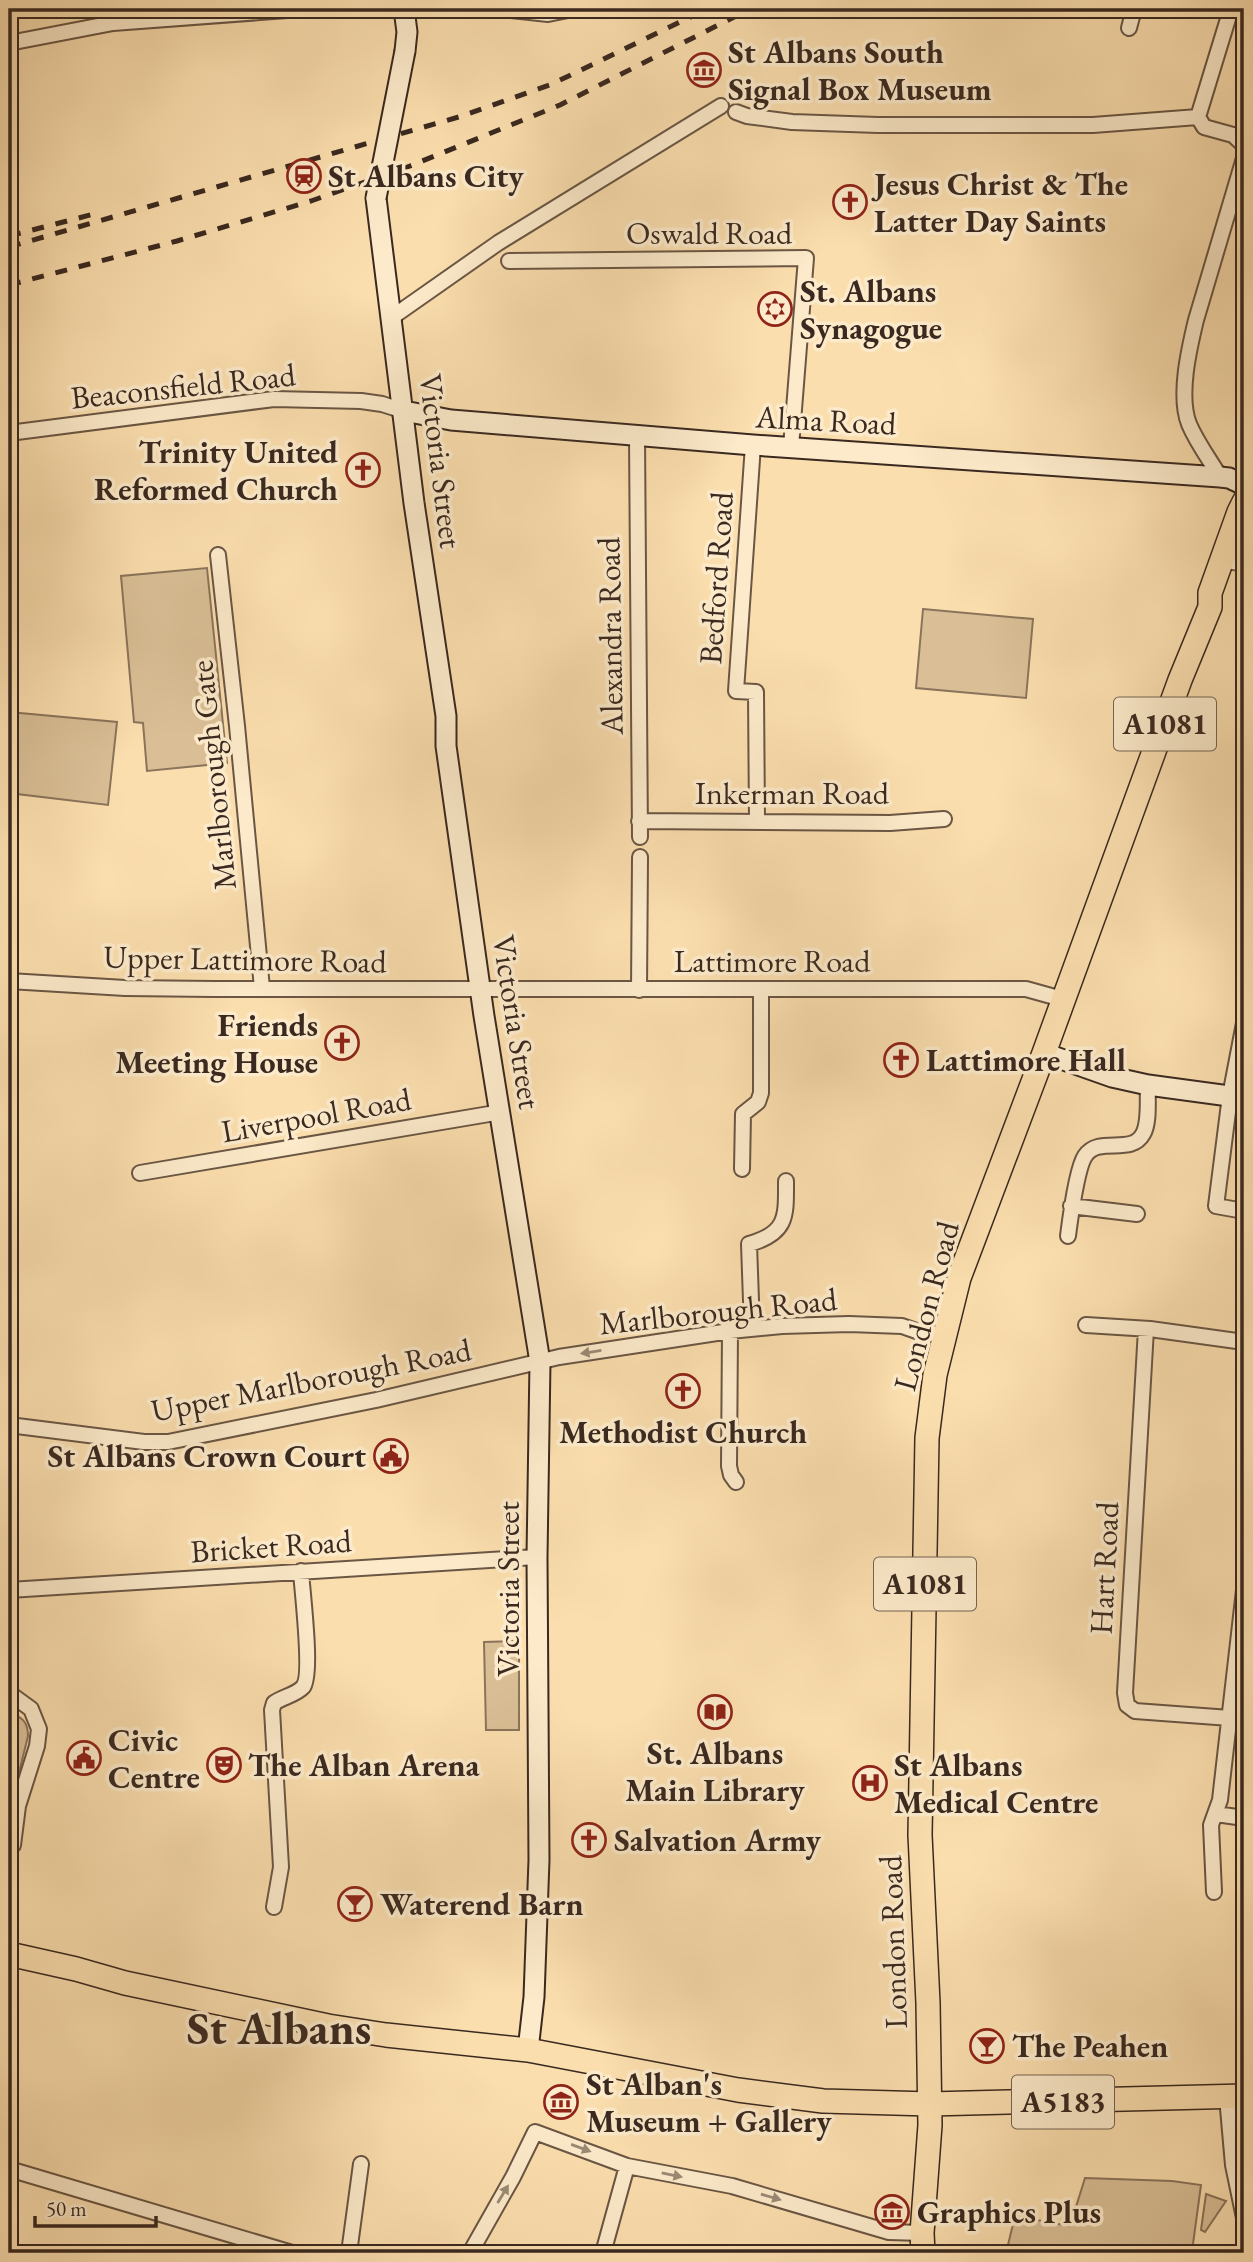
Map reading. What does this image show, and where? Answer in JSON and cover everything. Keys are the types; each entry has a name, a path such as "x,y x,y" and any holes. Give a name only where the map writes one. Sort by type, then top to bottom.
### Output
{"main road":[{"name":"Victoria Street","path":"404,9 407,33 405,51 376,198 413,490 446,716 446,746 480,988 540,1362 537,1557 539,1860 534,1997 528,2050"},
{"name":"Alma Road","path":"404,411 443,420 637,436 1220,477 1244,485"},
{"name":"London Road","path":"922,2243 930,2104 920,1835 927,1438 934,1375 959,1279 1171,711 1180,680 1210,607 1210,593 1244,502"},
{"name":"London Road","path":"1210,607 1221,596 1239,563 1244,534"},
{"path":"1044,1053 1112,1077 1148,1085 1237,1097"},
{"path":"9,1955 160,1991 328,2026 528,2050 775,2095 823,2101 930,2104"},
{"name":"A5183","path":"930,2104 1236,2096"}],"street":[{"path":"9,43 113,23 301,9"},
{"path":"502,9 548,14 573,9"},
{"path":"1129,28 1134,9"},
{"path":"1231,9 1198,117 1204,127 1233,135 1244,145"},
{"path":"391,318 498,243 721,106"},
{"path":"736,112 792,122 878,125 1093,125 1198,117"},
{"path":"1220,477 1189,423 1184,405 1185,391 1190,345 1196,320 1244,158"},
{"name":"Oswald Road","path":"509,261 806,258 791,447"},
{"name":"Beaconsfield Road","path":"9,433 274,399 361,401 404,411"},
{"name":"Alexandra Road","path":"637,436 639,836"},
{"name":"Bedford Road","path":"753,445 736,691 756,692 757,821"},
{"name":"Marlborough Gate","path":"218,555 262,988"},
{"name":"Inkerman Road","path":"639,821 890,823 944,819"},
{"path":"639,990 640,857"},
{"name":"Upper Lattimore Road","path":"9,981 125,988 480,988"},
{"name":"Lattimore Road","path":"480,988 1026,989 1062,999"},
{"path":"742,1169 743,1114 758,1102 761,1093 761,989"},
{"path":"1244,1023 1237,1097 1216,1206 1244,1211"},
{"path":"1068,1236 1071,1206 1085,1156 1100,1145 1126,1145 1143,1135 1148,1085"},
{"name":"Liverpool Road","path":"140,1173 500,1112"},
{"path":"752,1329 749,1244 776,1233 782,1223 786,1210 786,1181"},
{"path":"1071,1206 1137,1214"},
{"name":"Marlborough Road","path":"540,1362 580,1353 752,1329 849,1324 902,1326 922,1333 944,1334"},
{"path":"1086,1325 1146,1329 1244,1342"},
{"name":"Hart Road","path":"1146,1329 1126,1705 1135,1711 1230,1718"},
{"path":"730,1331 729,1466 736,1482"},
{"name":"Upper Marlborough Road","path":"9,1425 144,1442 168,1442 376,1400 540,1362"},
{"name":"Bricket Road","path":"9,1590 537,1557"},
{"path":"274,1907 281,1867 272,1710 274,1703 302,1688 306,1681 308,1662 301,1571"},
{"path":"1214,1892 1211,1825 1216,1814 1230,1718 1244,1590"},
{"path":"9,1693 31,1709 39,1729 37,1746 18,1806 13,1845"},
{"path":"1216,1814 1244,1818"},
{"path":"1236,2096 1233,2165 1244,2218"},
{"path":"470,2253 513,2178 535,2132 626,2166 732,2186 922,2243"},
{"path":"349,2253 361,2164"},
{"path":"603,2253 626,2166"},
{"path":"9,2169 292,2253"}],"shaded area":[{"path":"207,568 227,763 147,771 143,723 134,722 121,576"},
{"path":"923,609 1033,619 1026,698 916,688"},
{"path":"9,712 117,722 108,805 9,793"},
{"path":"519,1641 519,1730 486,1730 484,1642"},
{"path":"9,1711 23,1720 28,1736 9,1813"},
{"path":"1085,2178 1172,2181 1201,2185 1193,2244 1186,2253 1063,2253 1063,2250 1061,2253 1006,2253 1015,2216 1070,2226"},
{"path":"1206,2194 1226,2201 1205,2232 1201,2230"}],"railway":[{"path":"9,247 462,116 552,84 707,9"},
{"path":"9,285 177,241 311,201 410,166 560,105 750,9"},
{"path":"9,236 94,214"}],"place":[{"name":"St Albans South Signal Box Museum","path":"704,70"},
{"name":"St Albans City","path":"304,176"},
{"name":"Jesus Christ & The Latter Day Saints","path":"850,202"},
{"name":"St. Albans Synagogue","path":"775,309"},
{"name":"Trinity United Reformed Church","path":"363,470"},
{"name":"Friends Meeting House","path":"342,1043"},
{"name":"Lattimore Hall","path":"901,1060"},
{"name":"Methodist Church","path":"683,1391"},
{"name":"St Albans Crown Court","path":"391,1456"},
{"name":"St. Albans Main Library","path":"715,1712"},
{"name":"Civic Centre","path":"84,1758"},
{"name":"The Alban Arena","path":"224,1765"},
{"name":"St Albans Medical Centre","path":"870,1783"},
{"name":"Salvation Army","path":"589,1840"},
{"name":"Waterend Barn","path":"355,1904"},
{"name":"The Peahen","path":"987,2046"},
{"name":"St Alban's Museum + Gallery","path":"561,2102"},
{"name":"Graphics Plus","path":"892,2212"}],"district":[{"name":"St Albans","path":"279,2028"}]}
